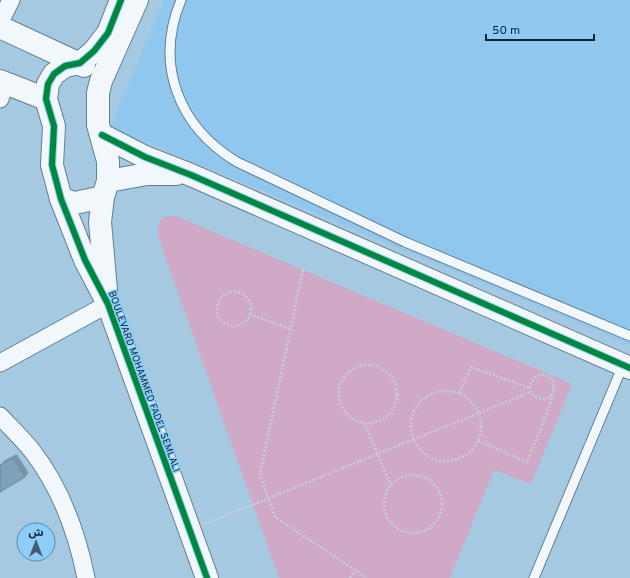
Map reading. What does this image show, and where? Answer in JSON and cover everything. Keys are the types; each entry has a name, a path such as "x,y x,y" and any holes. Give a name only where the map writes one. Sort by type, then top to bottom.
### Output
{"street":[{"path":"0,22 11,0"},
{"path":"2,88 46,99 48,84 54,74 65,66 80,63 94,51 108,33 121,0"},
{"name":"BOULEVARD MOHAMMED FADEL SEMLALI","path":"108,304 100,222 108,161 98,125 98,111 101,81 137,0"},
{"path":"0,27 80,63 92,71 101,81"},
{"name":"BOULEVARD MOHAMMED FADEL SEMLALI","path":"46,99 54,126 52,165 61,199 85,260 108,304 207,578"},
{"path":"102,135 145,157 191,175 626,367"},
{"path":"61,199 75,203 105,189 147,174 167,173 191,175"},
{"path":"0,363 108,304"},
{"path":"0,416 33,452 60,494 78,541 86,578"}],"lane":[{"path":"181,0 176,12 170,45 171,70 177,93 191,120 205,138 220,152 237,162 405,242 630,336"},
{"path":"534,578 626,367"}],"path":[{"path":"303,270 260,474 275,517 367,578"},
{"path":"228,293 239,293 248,300 250,305 250,314 242,324 231,326 221,321 217,311 217,305 223,296 228,293"},
{"path":"250,314 290,328"},
{"path":"371,364 389,372 396,385 397,399 394,408 388,415 380,420 364,422 353,419 346,413 341,405 339,395 340,385 344,376 352,369 361,365 371,364"},
{"path":"459,393 471,367 529,388"},
{"path":"478,441 527,462 550,405 553,390 553,383 551,379 541,374 531,380 529,388 530,392 537,398 541,399 549,397 553,390"},
{"path":"443,390 459,393 467,397 479,413 481,429 478,441 470,451 460,458 450,461 438,460 428,456 419,449 413,440 410,429 411,418 415,408 422,399 432,393 443,390"},
{"path":"190,530 530,392"},
{"path":"364,422 390,486 385,496 384,506 386,516 390,523 398,530 411,533 425,531 433,526 441,514 442,500 440,491 434,483 425,477 416,475 406,476 396,480 390,486"},
{"path":"350,578 356,571"}],"shaded area":[{"path":"164,0 630,0 630,345 110,127"},
{"path":"169,216 176,216 572,384 531,484 494,470 450,578 279,578 158,236 159,223"}],"building":[{"path":"13,458 25,477 0,492 0,465"}],"cycle path":[{"path":"121,0 108,33 94,51 80,63 65,66 54,74 48,84 46,99 54,126 52,165 61,199 85,260 108,304 207,578"},
{"path":"102,135 145,157 191,175 630,368"}]}
